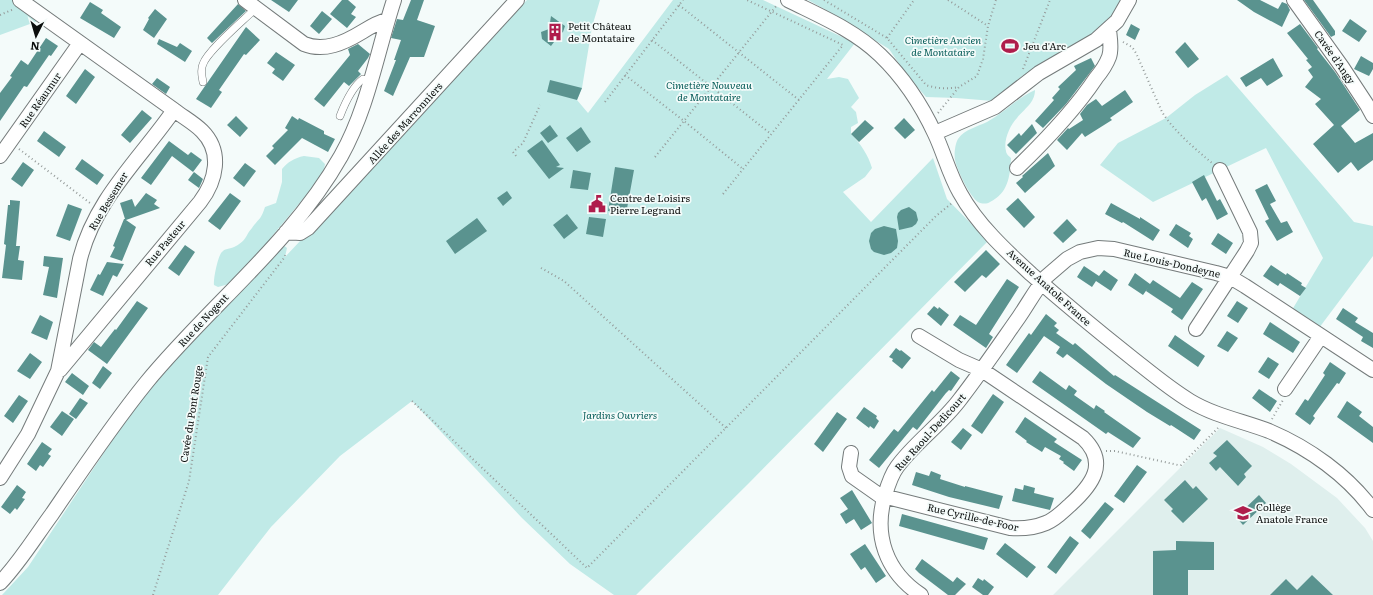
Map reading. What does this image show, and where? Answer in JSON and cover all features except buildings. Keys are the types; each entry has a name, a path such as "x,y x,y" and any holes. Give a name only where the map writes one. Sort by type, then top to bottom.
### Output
{"street":[{"path":"20,0 174,110"},
{"name":"Rue de Nogent","path":"0,582 20,558 146,383 305,210 341,156 355,127 394,0"},
{"name":"Allée des Marronniers","path":"286,232 300,233 308,228 517,0"},
{"name":"Avenue Anatole France","path":"788,0 842,27 874,49 886,61 915,99 932,128 954,181 974,214 993,236 1041,283 1165,384 1196,404 1226,417 1265,430 1302,448 1332,468 1352,485 1373,510"},
{"path":"1017,168 1041,145 1086,94 1109,57 1109,35 1129,0"},
{"name":"Cavée d'Angy","path":"1294,0 1342,67 1373,116"},
{"path":"250,4 304,44 311,46 327,47 338,44 356,36 377,23 387,20"},
{"path":"932,128 995,107 1039,73 1109,35"},
{"name":"Rue Réaumur","path":"0,156 80,43"},
{"name":"Rue Bessemer","path":"0,478 28,434 58,372 82,250 88,235 100,210 125,172 174,110"},
{"name":"Rue Pasteur","path":"58,372 200,202 212,182 215,163 210,142 197,126 174,110"},
{"path":"1196,329 1250,247 1251,238 1249,228 1220,170"},
{"name":"Rue Louis-Dondeyne","path":"1041,283 1067,258 1080,252 1098,248 1114,249 1216,273 1230,277 1245,286 1373,370"},
{"name":"Rue Raoul-Dedicourt","path":"921,595 900,578 886,553 882,540 880,522 884,496 893,473 901,462 948,413 982,370 1041,283"},
{"path":"919,336 959,360 982,370"},
{"path":"1285,389 1321,336"},
{"name":"Rue Cyrille-de-Foor","path":"884,496 1010,528 1022,529 1048,523 1057,517 1089,486 1096,469 1096,463 1092,451 1083,438 982,370"},
{"path":"851,453 849,467 852,476 874,492 884,496"}],"lane":[{"path":"203,82 201,72 203,63 250,4"},
{"path":"340,116 346,101 359,82 363,79 370,81"}],"path":[{"path":"605,102 683,0"},
{"path":"723,194 843,45 747,0"},
{"path":"655,157 772,12 779,0"},
{"path":"887,38 914,0"},
{"path":"948,0 988,26"},
{"path":"932,128 959,87 977,76 983,59 988,26 996,0"},
{"path":"1022,72 1050,0"},
{"path":"679,5 799,100"},
{"path":"1109,35 1132,47 1166,118 1194,148 1220,170"},
{"path":"652,40 772,134"},
{"path":"625,75 743,169"},
{"path":"516,156 513,152 523,143 540,106"},
{"path":"10,143 100,210"},
{"path":"412,401 587,568 936,216 962,196"},
{"name":"Cavée du Pont Rouge","path":"153,595 189,481 208,357 284,258 287,248 286,232"},
{"path":"541,268 564,281 726,428"},
{"path":"1265,430 1285,397 1285,389"},
{"path":"1092,451 1115,451 1181,465 1218,428 1226,417"}],"shaded area":[{"name":"Collège Anatole France","path":"1220,428 1263,447 1291,464 1337,498 1365,528 1373,541 1373,595 1053,595"}],"green space":[{"path":"0,0 12,0 38,21 0,35"},
{"path":"527,0 600,0 592,27 582,88 577,100 588,113 673,0 763,0 855,43 827,79 839,77 848,79 859,98 851,107 856,112 858,123 851,127 851,134 864,150 872,168 865,177 843,192 871,222 933,158 947,199 988,241 636,595 614,595 570,564 522,518 412,401 340,456 271,527 218,595 2,595 28,567 141,397 282,244 287,248 285,257"},
{"name":"Cimetière Ancien de Montataire","path":"808,0 1121,0 1113,17 1090,37 1022,76 993,101 926,97 906,74 889,49"},
{"path":"1227,75 1354,222 1373,226 1373,256 1319,328 1292,310 1323,258 1266,148 1153,202 1100,165 1118,143 1166,118 1195,95"},
{"path":"1035,90 1035,95 1029,106 1014,121 1005,143 1006,153 1011,158 1007,184 1001,194 989,203 978,202 968,189 956,164 955,152 958,139 968,131 987,122 1028,93"},
{"path":"304,156 319,158 325,164 323,175 273,235 262,251 242,269 229,284 218,287 214,285 214,278 220,254 225,250 240,244 261,217 265,207 276,203 282,182 282,169 297,158"}],"place":[{"name":"Petit Château de Montataire","path":"555,32"},
{"name":"Jeu d'Arc","path":"1010,46"},
{"name":"Centre de Loisirs Pierre Legrand","path":"597,204"},
{"name":"Collège Anatole France","path":"1243,513"}],"park label":[{"name":"Cimetière Nouveau de Montataire","path":"709,90"},
{"name":"Jardins Ouvriers","path":"620,415"}]}
